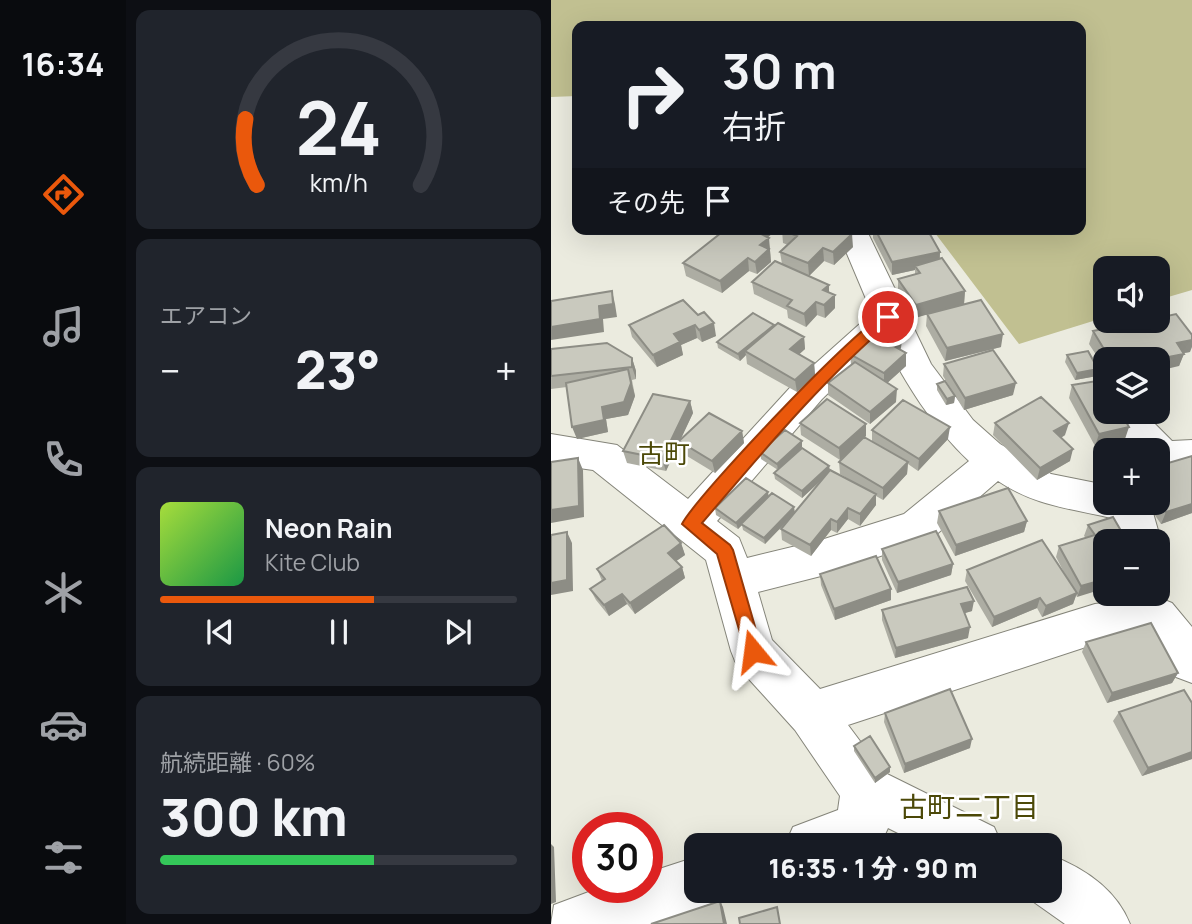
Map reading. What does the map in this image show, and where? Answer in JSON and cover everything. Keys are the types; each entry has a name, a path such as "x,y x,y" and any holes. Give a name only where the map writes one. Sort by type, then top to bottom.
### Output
{"street":[{"path":"853,235 888,317 926,387 963,434 994,462 1046,489 1093,499"},
{"path":"691,524 758,446 829,371 856,343 888,317"},
{"path":"1133,424 1146,438"},
{"path":"551,449 603,456 724,550 753,651 812,714 865,790 952,833"},
{"path":"1170,456 1192,455"},
{"path":"732,580 821,558 917,527 994,462"},
{"path":"812,714 1151,606"},
{"path":"1155,606 1192,662"},
{"path":"847,833 862,828 865,790"},
{"path":"573,924 684,887"},
{"path":"1062,889 1077,898 1103,924"}],"shaded area":[{"path":"551,0 1192,0 1192,290 1170,296 1170,256 1093,256 1093,321 1019,344 937,235 1086,235 1086,21 572,21 572,96 551,97"}],"building":[{"path":"718,235 763,235 769,238 760,245 769,249 755,262 748,258 720,281 683,263"},
{"path":"794,235 851,235 833,252 823,248 808,263 780,252 797,236"},
{"path":"878,235 930,235 940,252 892,262"},
{"path":"942,258 965,291 916,305 898,279 920,273 915,266"},
{"path":"775,261 829,285 823,290 835,295 824,305 816,302 804,314 787,306 792,300 752,282"},
{"path":"612,291 613,304 599,306 600,319 551,327 551,301"},
{"path":"683,300 698,315 704,312 714,323 699,330 695,325 674,334 680,342 653,355 629,325"},
{"path":"981,300 1003,334 947,348 927,314"},
{"path":"753,313 774,325 738,354 717,342"},
{"path":"1176,314 1192,335 1192,340 1177,343 1184,354 1170,357 1170,347 1103,347 1094,333 1170,333 1170,315"},
{"path":"778,323 804,337 790,349 814,363 795,380 745,351"},
{"path":"883,325 902,336 892,345 906,353 884,373 850,354"},
{"path":"607,343 632,358 632,367 551,376 551,349"},
{"path":"993,350 1016,383 965,398 944,364"},
{"path":"1088,351 1093,360 1093,370 1077,373 1067,355"},
{"path":"855,362 897,389 870,412 828,383"},
{"path":"628,369 631,383 624,402 602,407 604,420 572,427 566,383"},
{"path":"945,381 955,396 947,399 937,384"},
{"path":"1093,382 1093,423 1072,385"},
{"path":"653,394 690,401 662,459 623,451"},
{"path":"1041,397 1069,423 1054,431 1073,449 1040,468 995,423"},
{"path":"827,399 866,424 839,448 800,423"},
{"path":"903,400 950,427 919,459 872,430"},
{"path":"709,413 742,431 712,461 679,441"},
{"path":"1093,424 1127,424 1129,427 1099,434"},
{"path":"785,430 802,441 777,464 760,452"},
{"path":"864,437 908,462 883,488 839,462"},
{"path":"802,448 829,466 802,491 774,473"},
{"path":"1192,456 1192,504 1170,511 1170,462"},
{"path":"578,458 579,506 551,510 551,462"},
{"path":"830,470 876,494 860,514 848,508 837,522 831,519 810,545 781,529"},
{"path":"746,478 768,492 736,523 715,508"},
{"path":"1008,488 1027,521 956,545 939,511"},
{"path":"772,493 794,507 764,538 741,524"},
{"path":"1113,517 1120,529 1093,529 1093,532 1088,525"},
{"path":"664,525 681,543 668,553 682,567 630,603 622,594 604,605 590,589 605,579 597,569"},
{"path":"936,531 953,564 898,582 882,549"},
{"path":"567,532 567,580 551,583 551,535"},
{"path":"1093,536 1093,583 1081,586 1059,546"},
{"path":"1042,540 1077,593 1046,606 1040,598 994,617 967,570"},
{"path":"876,556 891,589 834,609 820,574"},
{"path":"967,587 974,601 961,604 970,627 896,648 882,610"},
{"path":"1151,623 1178,673 1112,693 1086,642"},
{"path":"950,689 972,739 905,764 885,713"},
{"path":"1184,690 1192,703 1192,752 1148,768 1119,712"},
{"path":"870,736 890,767 875,778 854,746"},
{"path":"720,903 724,924 651,924"},
{"path":"777,907 780,924 740,924 739,918"}],"district":[{"name":"古町","path":"664,454"},
{"name":"古町二丁目","path":"969,807"}],"route":[{"path":"753,651 724,550 691,524 758,446 829,371 856,343 888,317"}]}
